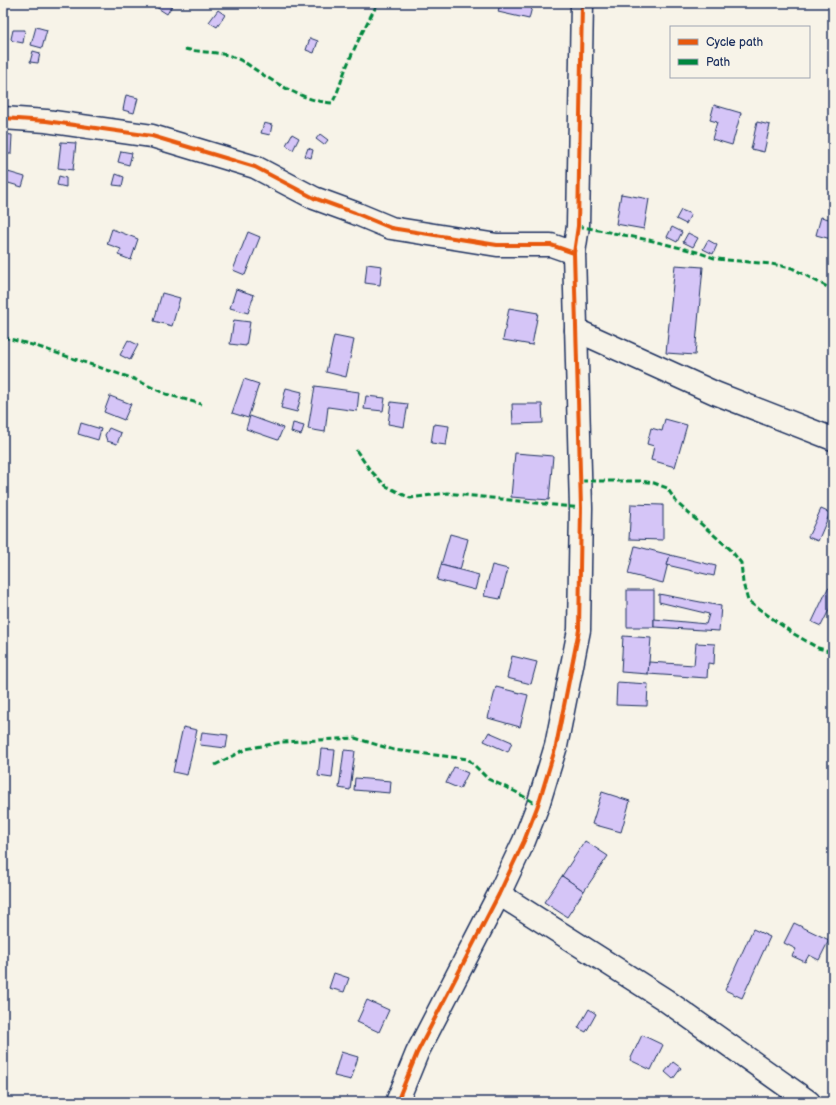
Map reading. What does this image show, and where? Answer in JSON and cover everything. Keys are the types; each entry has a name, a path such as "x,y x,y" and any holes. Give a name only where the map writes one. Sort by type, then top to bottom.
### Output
{"street":[{"path":"398,1102 417,1053 499,894 524,841 538,804 556,746 579,630 581,508 574,253 578,226 582,3"},
{"path":"3,118 46,121 152,136 254,167 314,198 391,228 498,245 551,245 574,253"},
{"path":"576,330 714,393 833,439"},
{"path":"499,894 664,999 809,1102"}],"building":[{"path":"159,3 173,4 167,14 156,7"},
{"path":"500,3 533,3 529,19 498,12"},
{"path":"218,10 225,15 217,27 209,22"},
{"path":"36,27 47,30 42,48 31,45"},
{"path":"13,30 25,30 23,43 13,41 11,39"},
{"path":"310,38 318,41 314,53 306,50"},
{"path":"33,51 40,53 38,63 30,62"},
{"path":"126,95 138,98 134,113 123,110"},
{"path":"714,105 741,113 732,145 712,139 717,122 710,120"},
{"path":"757,122 770,125 764,152 751,149"},
{"path":"264,123 272,125 270,135 261,133"},
{"path":"3,134 12,135 11,154 3,154"},
{"path":"292,134 299,138 293,150 286,145"},
{"path":"320,134 328,140 324,145 316,139"},
{"path":"61,142 76,143 73,170 58,168"},
{"path":"308,148 313,150 311,158 305,156"},
{"path":"121,151 132,153 129,165 118,162"},
{"path":"8,172 25,177 22,187 5,182"},
{"path":"116,174 124,177 122,186 113,185"},
{"path":"59,176 66,178 66,187 57,185"},
{"path":"621,194 649,199 644,229 616,224"},
{"path":"681,210 691,214 686,224 676,219"},
{"path":"821,217 833,220 831,239 816,235"},
{"path":"672,227 682,232 677,242 667,237"},
{"path":"112,229 138,239 131,260 118,255 121,249 107,244"},
{"path":"248,232 260,237 245,275 233,270"},
{"path":"688,233 698,238 693,247 683,242"},
{"path":"708,240 717,245 713,254 703,249"},
{"path":"367,264 382,266 380,285 365,283"},
{"path":"675,265 703,267 695,355 666,353"},
{"path":"236,289 254,295 248,313 230,308"},
{"path":"162,293 180,298 172,326 154,321"},
{"path":"509,308 538,313 532,345 503,340"},
{"path":"234,320 250,322 246,346 230,344"},
{"path":"334,336 354,340 346,377 326,372"},
{"path":"128,340 138,345 130,360 120,355"},
{"path":"244,379 259,384 248,418 232,413"},
{"path":"315,386 359,392 357,411 328,407 325,432 308,429"},
{"path":"286,388 302,392 297,412 281,408"},
{"path":"110,396 131,404 124,420 104,412"},
{"path":"366,396 385,398 383,411 364,409"},
{"path":"391,402 408,404 404,427 388,424"},
{"path":"512,404 542,404 543,423 513,424"},
{"path":"250,416 283,428 278,440 246,429"},
{"path":"665,419 687,425 675,467 651,460 654,446 647,444 651,428 662,431"},
{"path":"81,423 101,429 98,440 78,434"},
{"path":"293,423 304,426 301,435 291,432"},
{"path":"434,424 449,426 446,445 431,443"},
{"path":"109,428 121,433 117,444 107,441 105,435"},
{"path":"515,453 553,456 549,500 511,497"},
{"path":"631,504 663,505 663,540 629,539"},
{"path":"821,509 830,513 818,541 808,537"},
{"path":"450,534 468,539 460,570 441,565"},
{"path":"635,546 670,555 663,583 628,574"},
{"path":"670,555 716,566 714,576 667,565"},
{"path":"441,565 479,575 475,590 437,580"},
{"path":"492,565 508,569 500,599 484,596"},
{"path":"828,588 833,591 833,602 821,626 812,622"},
{"path":"627,590 654,590 654,627 627,627"},
{"path":"659,594 721,606 719,631 654,627 654,619 706,624 709,614 659,602"},
{"path":"623,636 651,638 648,674 621,672"},
{"path":"696,643 715,644 714,664 708,663 707,678 648,674 649,662 694,665"},
{"path":"512,656 537,662 531,684 507,678"},
{"path":"617,682 648,684 647,706 616,705"},
{"path":"496,687 528,695 520,727 488,718"},
{"path":"183,727 197,730 187,775 173,772"},
{"path":"202,732 228,735 226,748 200,745"},
{"path":"489,732 512,742 508,752 484,741"},
{"path":"321,749 335,750 332,778 318,776"},
{"path":"344,750 355,751 350,790 339,788"},
{"path":"454,767 468,773 460,789 446,783"},
{"path":"355,778 391,781 390,793 354,790"},
{"path":"602,792 630,801 621,832 592,824"},
{"path":"585,841 608,856 584,891 562,876"},
{"path":"562,876 584,891 567,917 544,902"},
{"path":"794,923 829,940 819,960 809,955 805,962 792,956 796,949 784,943"},
{"path":"753,929 770,937 742,998 725,990"},
{"path":"334,973 349,978 344,992 329,988"},
{"path":"367,1000 389,1010 379,1032 357,1022"},
{"path":"589,1009 596,1014 586,1032 578,1028"},
{"path":"642,1035 663,1045 651,1070 630,1060"},
{"path":"341,1052 358,1057 351,1080 334,1076"},
{"path":"673,1062 681,1068 673,1079 665,1072"}],"marked path":[{"path":"185,49 223,54 236,58 297,94 314,100 332,103 353,52 378,3"},
{"path":"578,226 649,240 697,252 717,259 771,264 792,268 833,290"},
{"path":"3,337 36,346 134,379 166,394 201,404"},
{"path":"356,450 370,470 386,486 410,498 447,493 581,508"},
{"path":"581,481 641,481 654,483 667,488 678,504 730,549 741,563 743,583 748,601 794,634 818,648 833,652"},
{"path":"215,765 246,749 282,742 355,738 394,750 468,759 488,779 516,792 538,805"}],"cycle path":[{"path":"397,1102 417,1053 499,894 524,841 538,805 556,746 579,630 581,508 574,253 578,226 582,3"},
{"path":"3,118 46,121 152,136 255,167 314,198 391,228 497,245 551,245 574,253"}]}
